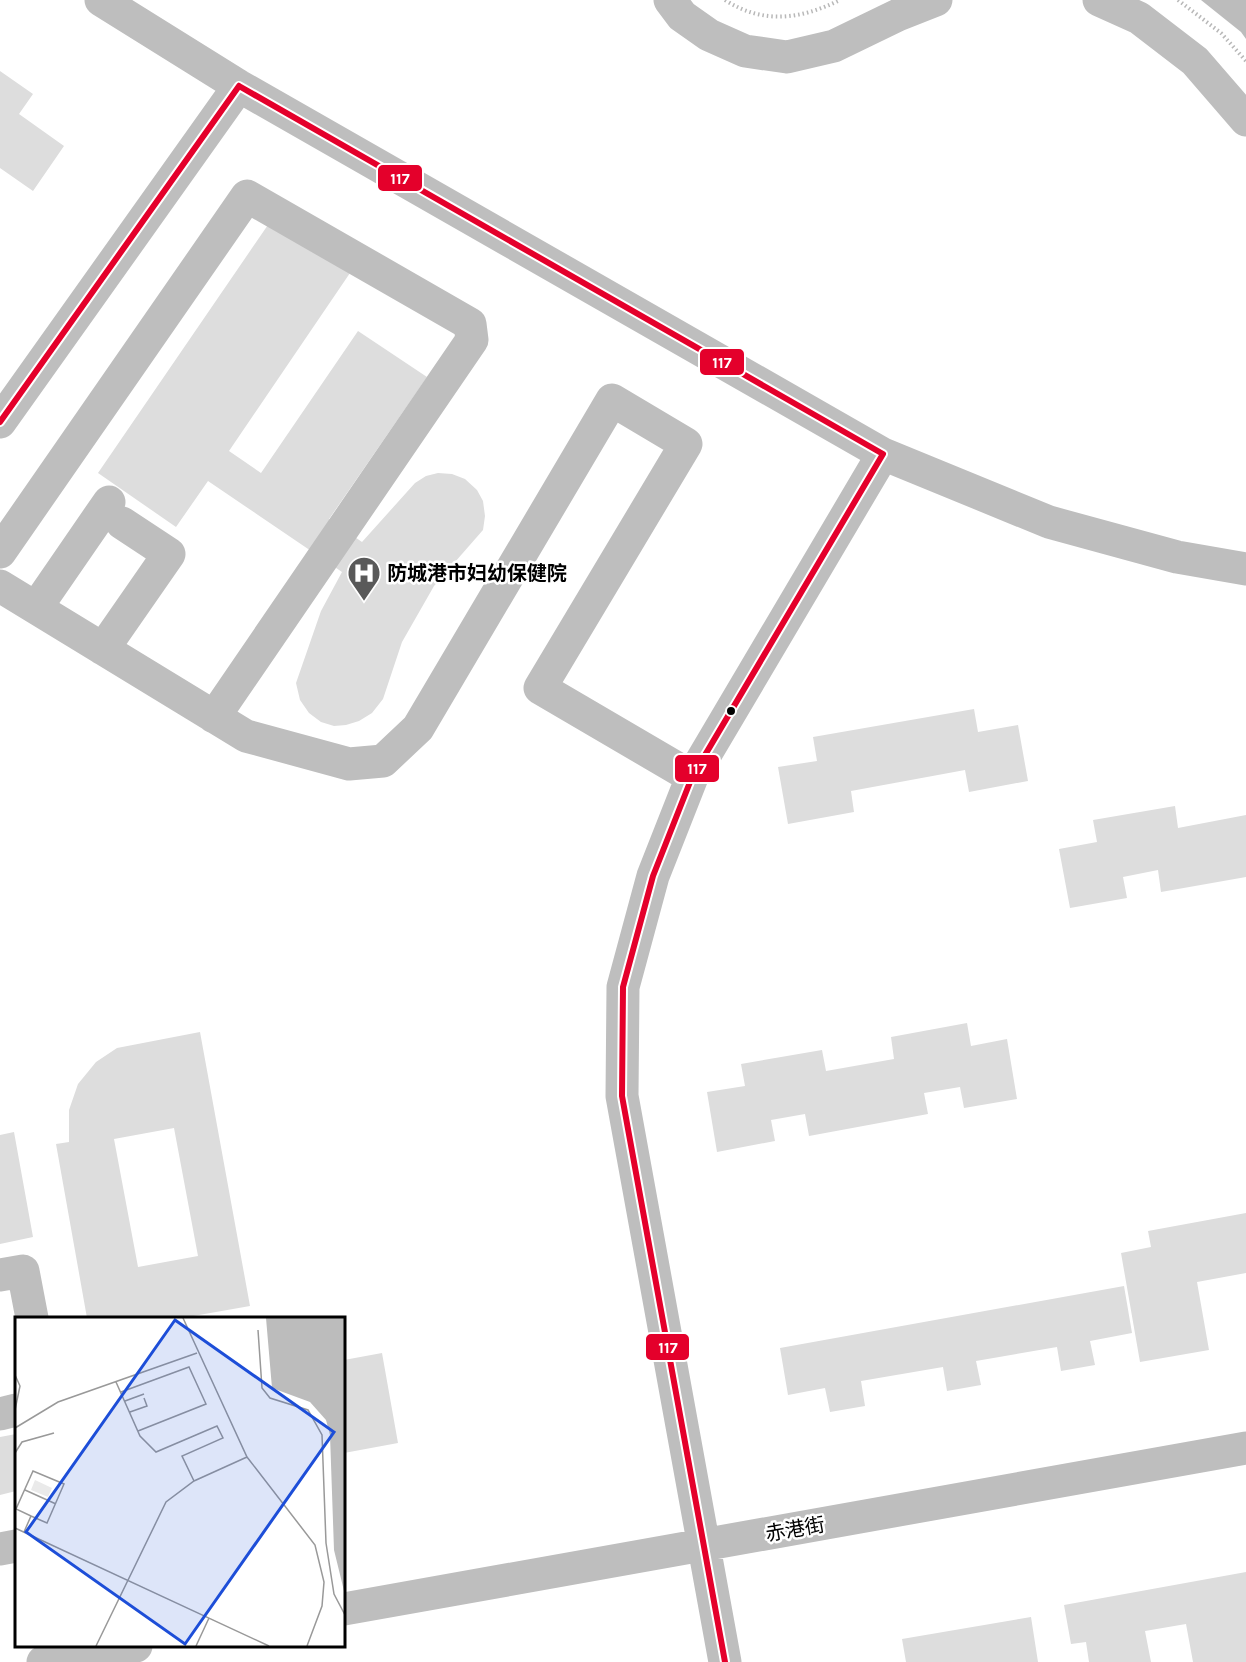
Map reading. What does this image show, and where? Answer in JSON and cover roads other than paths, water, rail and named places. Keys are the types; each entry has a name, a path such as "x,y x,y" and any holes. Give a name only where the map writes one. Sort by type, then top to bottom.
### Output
{"street":[{"path":"101,0 239,86 883,454 1049,522 1177,557 1246,569"},
{"path":"670,0 682,16 709,35 746,51 787,57 834,46 898,15 936,0"},
{"path":"1099,0 1139,18 1195,61 1246,120"},
{"path":"0,422 239,86"},
{"path":"0,552 247,196 470,324 472,340 213,717"},
{"path":"0,586 246,736 349,764 383,761 418,728 612,400 686,444 540,688 692,777"},
{"path":"725,1662 622,1096 623,987 653,876 692,777 883,454"},
{"path":"36,608 116,513 169,554 103,649"},
{"path":"0,1275 23,1271 32,1317"},
{"path":"0,1414 15,1410"},
{"name":"赤港街","path":"345,1609 1246,1448"},
{"path":"0,1549 15,1546"},
{"path":"43,1662 130,1647"}],"place":[{"name":"防城港市妇幼保健院","path":"364,602"}]}
